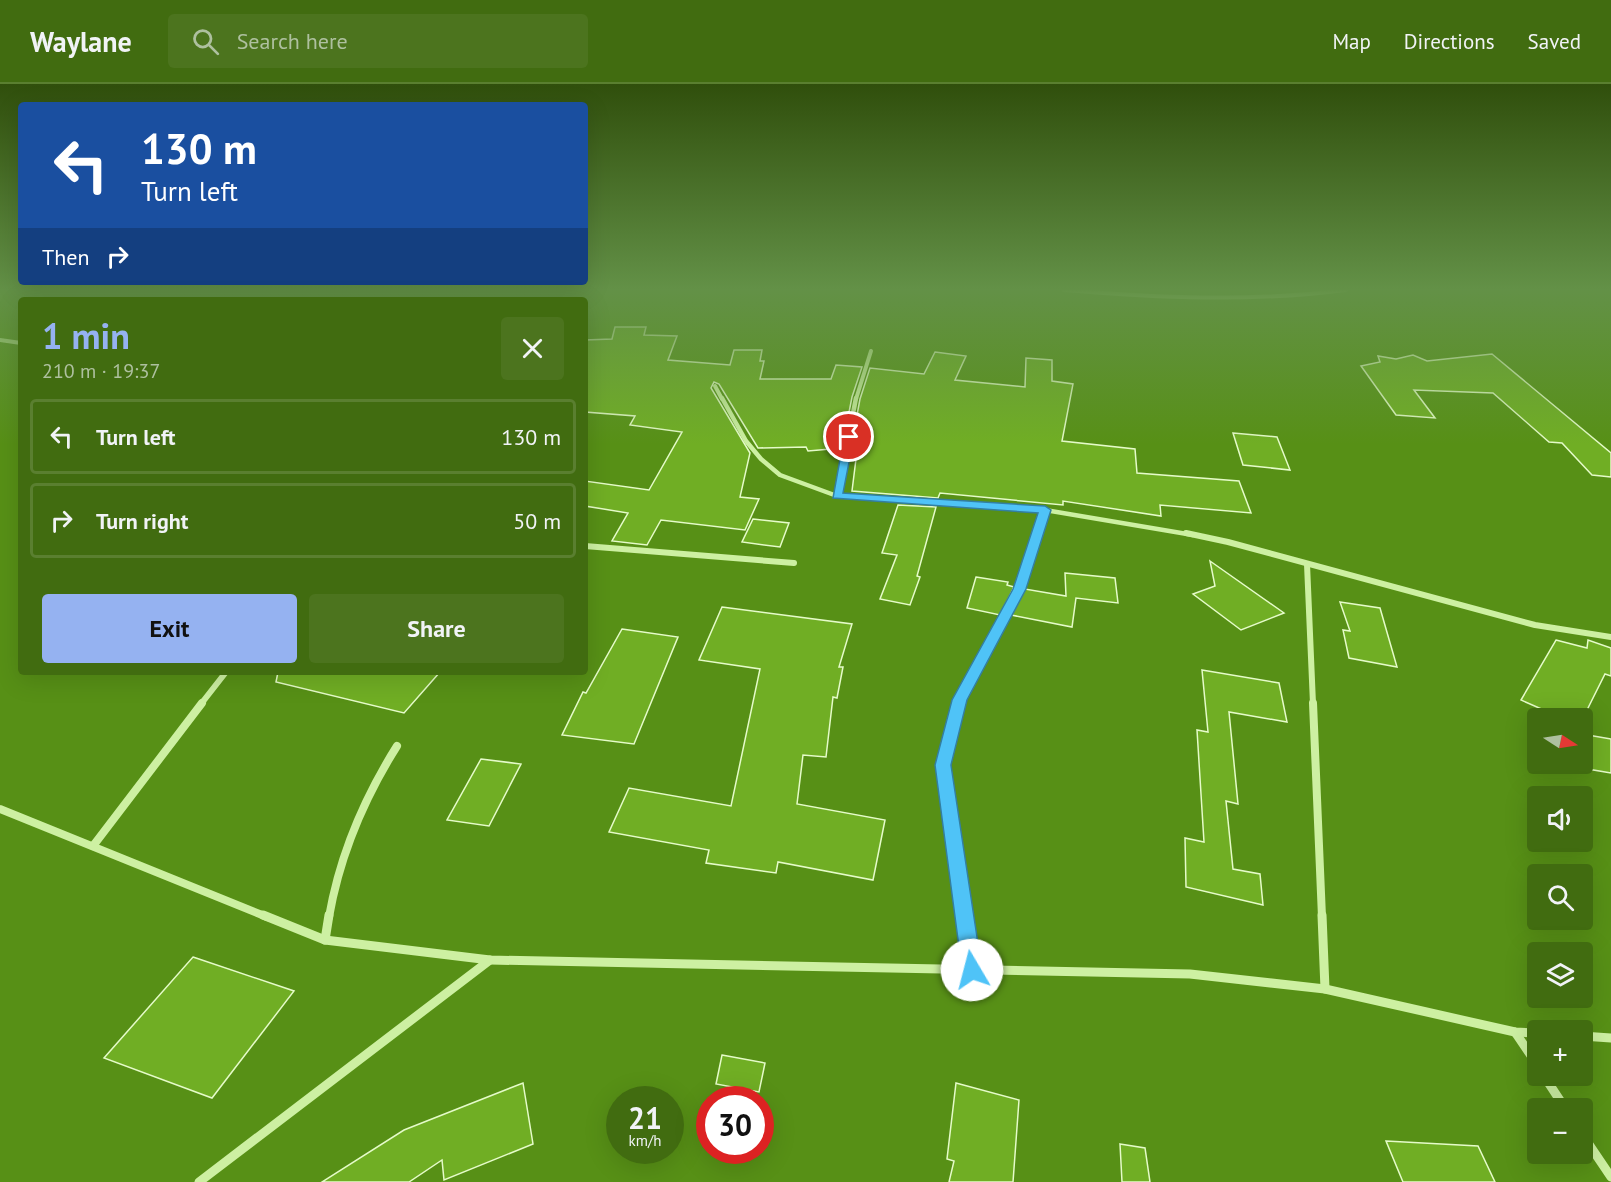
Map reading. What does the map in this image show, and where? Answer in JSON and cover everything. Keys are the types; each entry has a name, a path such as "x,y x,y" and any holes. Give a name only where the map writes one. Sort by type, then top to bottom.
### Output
{"street":[{"path":"837,496 858,388 871,351"},
{"path":"715,386 746,441 761,459 780,475 837,496 1045,510 1152,526 1535,625 1611,637"},
{"path":"972,970 943,765 960,700 1019,589 1045,510"},
{"path":"588,546 794,563"},
{"path":"1306,564 1325,989"},
{"path":"93,846 224,675"},
{"path":"325,940 341,857 354,820 370,786 397,746"},
{"path":"0,808 325,940 490,960 1190,975 1325,989 1527,1033"},
{"path":"199,1182 490,960"},
{"path":"1515,1032 1527,1050"},
{"path":"1593,1037 1611,1038"},
{"path":"1593,1150 1611,1177"}],"building":[{"path":"588,341 675,341 668,360 730,365 734,350 762,350 760,361 764,361 760,379 831,379 836,365 862,367 852,397 842,448 808,451 806,447 758,448 719,384 714,382 711,388 750,453 740,497 759,499 745,530 661,520 647,545 612,541 628,513 588,506 588,481 649,490 682,432 630,425 635,416 588,412"},
{"path":"935,352 966,356 955,380 1025,387 1026,358 1052,360 1052,381 1073,384 1062,441 1135,449 1137,473 1239,481 1251,513 1160,505 1161,516 1063,501 1063,505 940,493 938,498 852,491 860,446 851,447 860,399 870,368 924,374"},
{"path":"1492,354 1611,453 1611,477 1592,475 1562,443 1549,442 1493,393 1414,390 1435,418 1396,415 1361,366 1380,362 1378,356 1396,359 1413,355 1427,361"},
{"path":"1233,433 1277,437 1290,470 1243,465"},
{"path":"898,505 936,507 917,576 920,577 910,605 880,599 897,555 882,553"},
{"path":"753,519 789,523 780,547 742,542"},
{"path":"1210,561 1284,613 1241,630 1193,594 1215,586"},
{"path":"1065,573 1115,578 1118,603 1076,598 1072,627 1011,615 1025,589 1066,596"},
{"path":"976,577 1008,582 1007,585 1014,587 1000,615 967,608"},
{"path":"1340,602 1380,608 1397,667 1349,658 1343,630 1350,631"},
{"path":"722,607 852,624 839,667 843,667 837,698 833,697 826,757 803,755 797,804 885,820 873,880 778,862 776,873 706,863 709,850 609,832 629,788 731,806 760,669 699,660"},
{"path":"622,629 678,637 634,744 562,735 583,692 586,693"},
{"path":"1556,640 1587,648 1588,640 1611,648 1611,676 1605,674 1588,708 1539,708 1521,700"},
{"path":"1202,670 1279,683 1287,722 1229,712 1238,804 1226,801 1233,869 1260,874 1263,905 1186,887 1185,838 1204,842 1197,730 1208,732"},
{"path":"277,675 437,675 404,713 276,682"},
{"path":"1593,736 1611,739 1611,773 1593,770"},
{"path":"481,759 521,764 489,826 447,820"},
{"path":"193,957 294,991 212,1098 104,1058"},
{"path":"722,1055 765,1063 760,1086 716,1084"},
{"path":"523,1083 533,1144 444,1180 442,1160 409,1182 322,1182 404,1130"},
{"path":"956,1083 1019,1100 1013,1182 949,1182 954,1161 947,1159"},
{"path":"1386,1141 1478,1146 1495,1182 1403,1182"},
{"path":"1120,1144 1145,1148 1150,1182 1122,1182"}],"route":[{"path":"849,437 837,496 1045,510 1019,589 960,700 943,765 972,970"}]}
